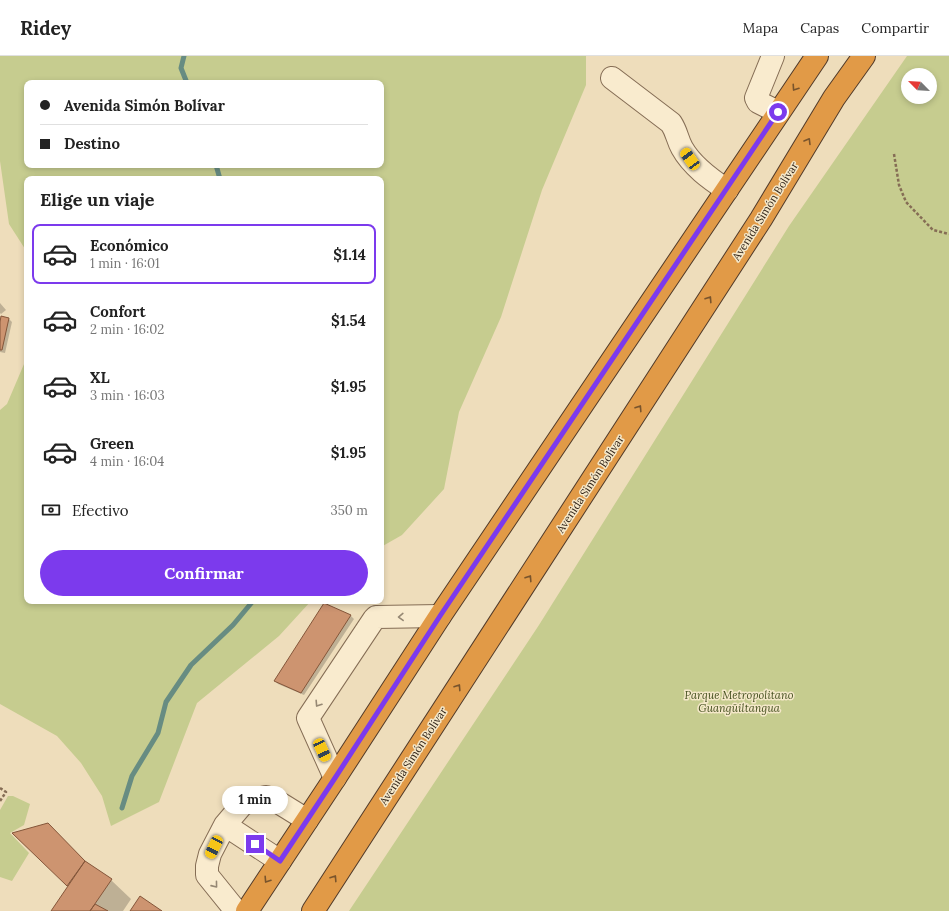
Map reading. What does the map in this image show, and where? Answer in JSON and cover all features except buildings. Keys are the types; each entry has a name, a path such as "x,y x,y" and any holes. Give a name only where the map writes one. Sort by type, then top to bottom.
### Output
{"highway":[{"path":"247,911 308,820 440,616 817,56"},
{"name":"Avenida Simón Bolívar","path":"313,911 761,219 834,98 864,56"}],"lane":[{"path":"773,56 756,98 758,102 778,112"},
{"path":"612,78 671,123 682,148 690,159 707,177 726,190"},
{"path":"335,778 308,718 376,617 440,616"},
{"path":"236,911 207,875 207,866 210,854 226,825 242,805 251,800 266,797 273,799 308,820"},
{"path":"226,825 280,861"}],"path":[{"path":"894,154 899,185 906,202 933,230 949,234"},
{"path":"0,788 6,792 0,801"}],"green space":[{"path":"0,56 586,56 586,85 542,190 501,317 459,412 444,489 402,535 384,545 384,176 24,176 24,247 9,224 0,161"},
{"name":"Parque Metropolitano Guangüiltangua","path":"907,56 949,56 949,911 349,911 539,625 789,226"},
{"path":"24,364 24,604 308,604 279,636 197,703 159,802 111,826 102,796 81,763 57,736 0,704 0,410 7,404"},
{"path":"8,796 13,796 30,804 24,825 10,833 29,853 12,881 0,877 0,810"}],"waterway":[{"path":"184,56 181,68 186,80"},
{"path":"217,168 219,176"},
{"path":"122,808 132,776 158,733 166,702 191,665 233,625 250,604"}],"route":[{"path":"255,844 280,861 440,616 722,198 778,112"}]}
